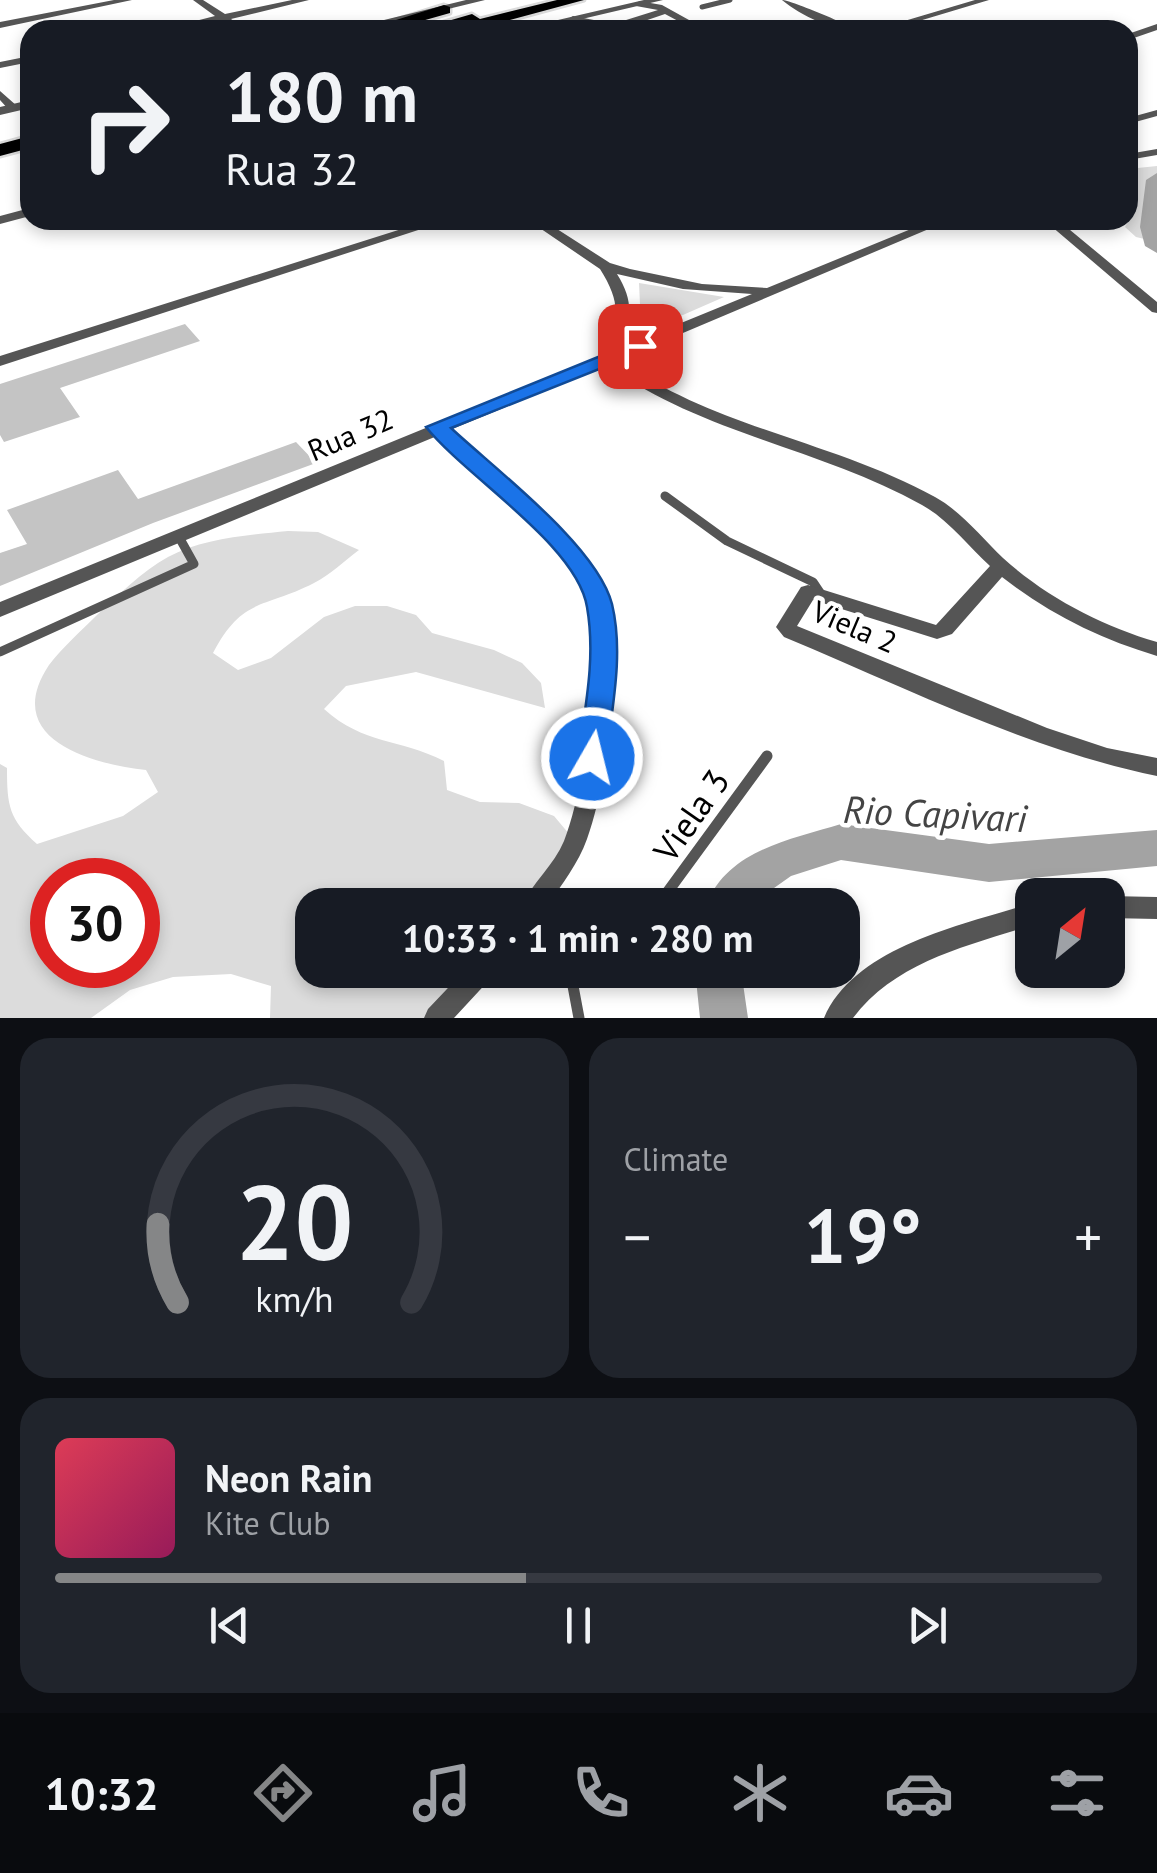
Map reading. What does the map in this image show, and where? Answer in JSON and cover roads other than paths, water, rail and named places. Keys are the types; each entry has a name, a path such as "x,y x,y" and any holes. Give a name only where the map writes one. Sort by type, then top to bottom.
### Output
{"highway":[{"path":"408,20 481,0"},
{"path":"466,20 548,0"},
{"path":"493,20 574,0"}],"street":[{"path":"30,20 128,0"},
{"path":"197,0 228,20"},
{"path":"210,20 305,0"},
{"path":"392,20 481,0"},
{"path":"601,0 656,6 683,20"},
{"path":"568,20 658,0"},
{"path":"637,20 666,11 672,0"},
{"path":"770,0 825,20"},
{"path":"786,0 806,13"},
{"path":"914,20 985,0"},
{"path":"573,19 579,20"},
{"path":"0,94 7,110"},
{"path":"0,362 412,230"},
{"path":"550,230 606,266 670,286 701,290 776,289"},
{"name":"Rua 32","path":"0,610 920,230"},
{"path":"1062,230 1157,308"},
{"path":"606,266 626,300 626,314 608,359 633,380 666,398 884,480 932,502 961,523 1001,566 1094,625 1157,648"},
{"path":"436,427 554,536 586,571 599,603 605,656 587,790 575,842 545,888"},
{"name":"Viela 2","path":"1001,566 937,632 821,594 803,595 790,615 788,631 1039,734 1106,758 1157,767"},
{"path":"1125,907 1157,908"},
{"path":"837,1018 861,987 917,951 1015,919"},
{"path":"437,1018 465,988"}],"lane":[{"path":"702,7 730,0"},
{"path":"665,496 727,540 813,582 821,594"},
{"path":"0,652 194,564 179,537"},
{"name":"Viela 3","path":"670,888 767,756"},
{"path":"574,988 580,1018"}],"waterway":[{"name":"Rio Capivari","path":"1157,180 1152,227 1157,246"},
{"name":"Rio Capivari","path":"739,888 777,862 841,842 989,863 1157,848"},
{"name":"Rio Capivari","path":"722,988 724,1018"}]}
